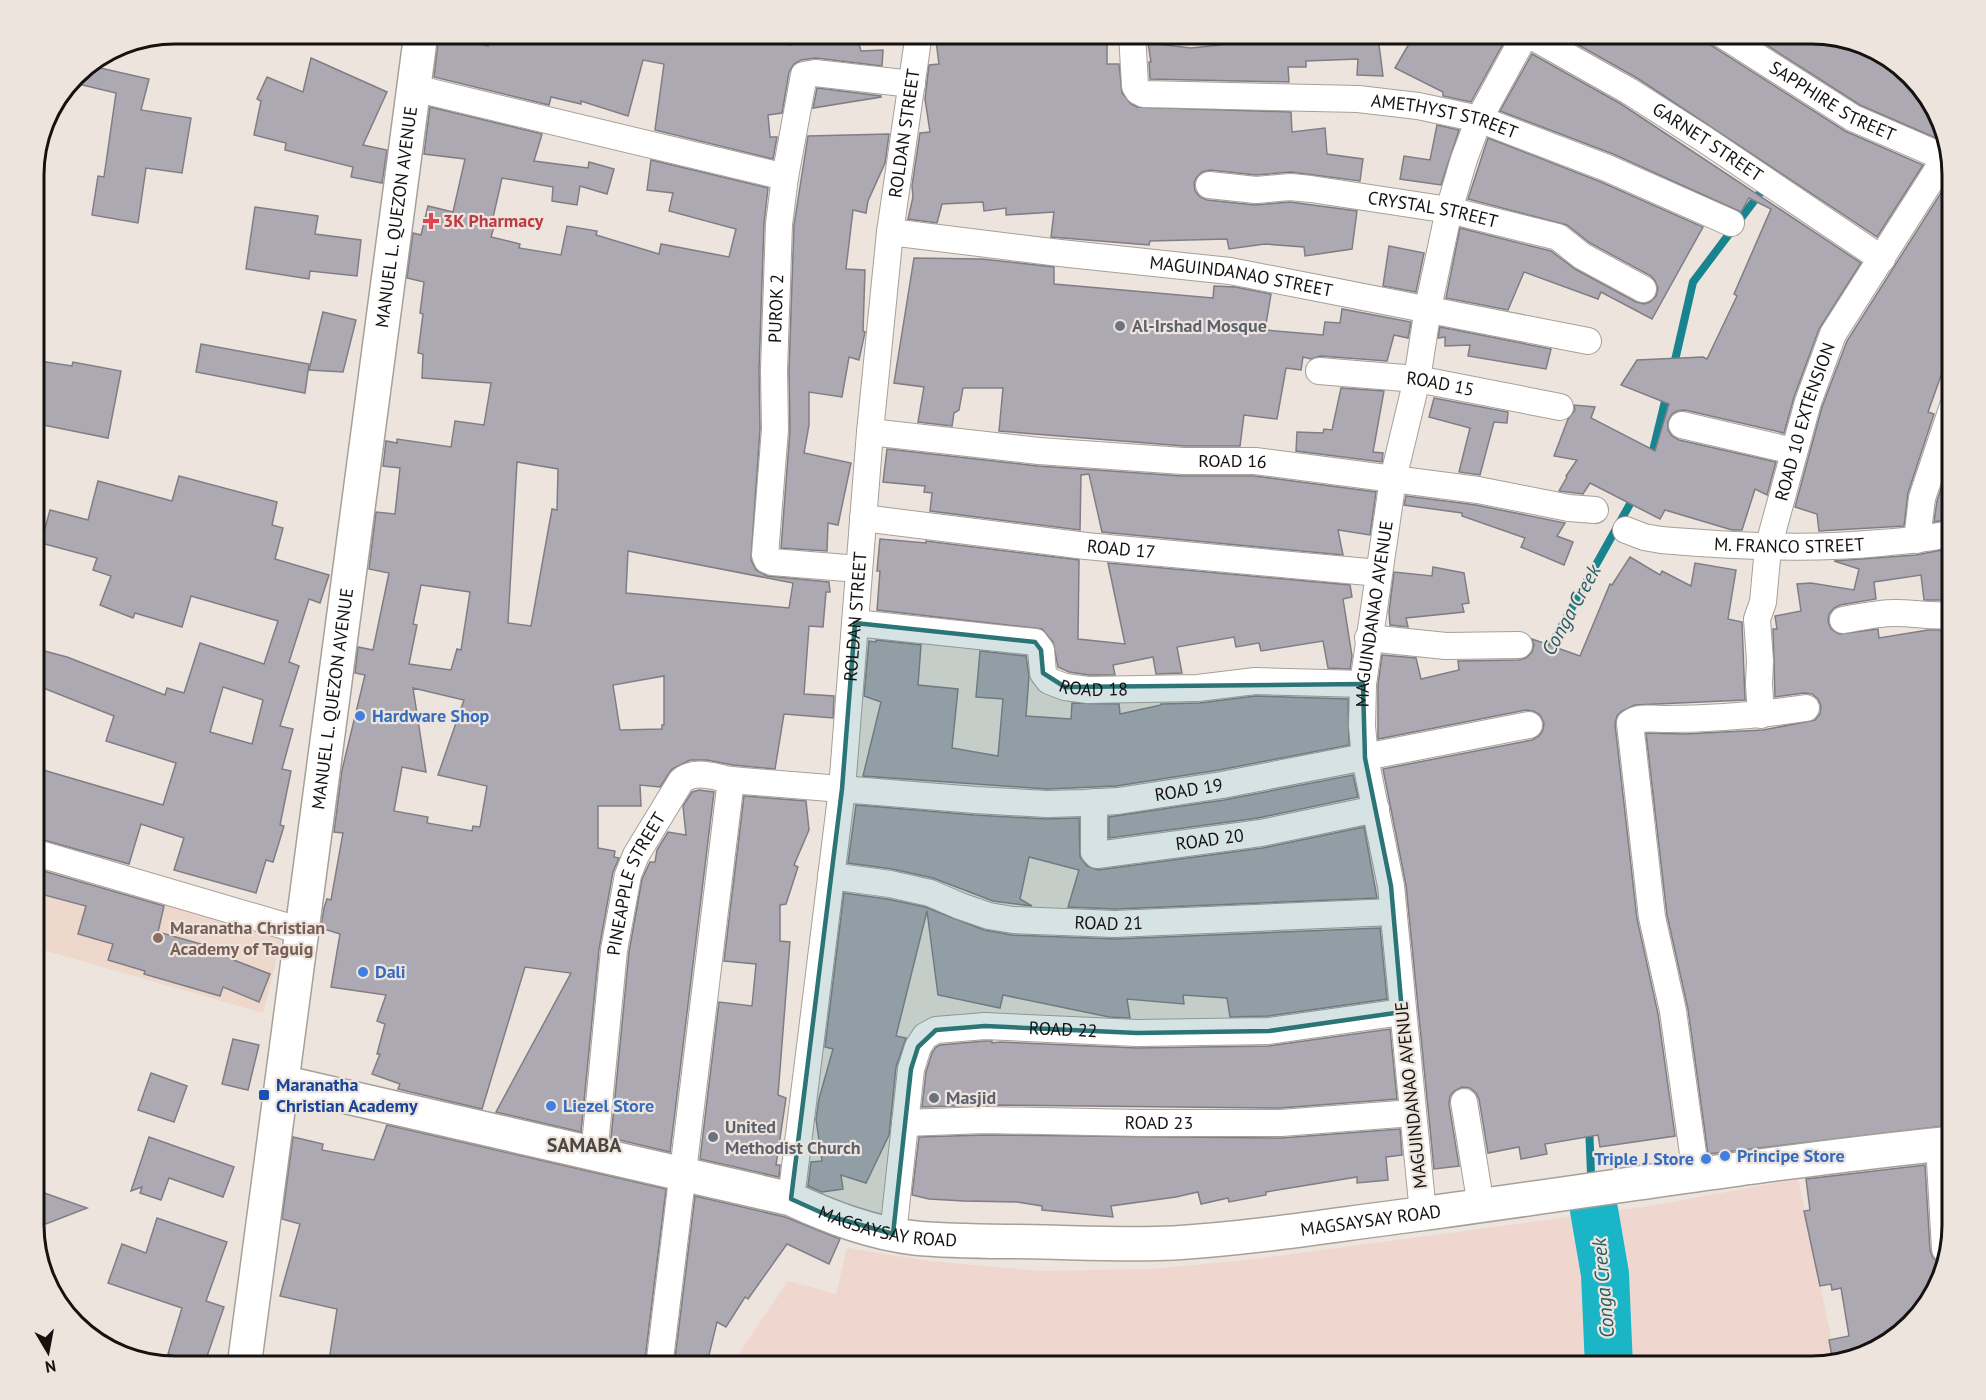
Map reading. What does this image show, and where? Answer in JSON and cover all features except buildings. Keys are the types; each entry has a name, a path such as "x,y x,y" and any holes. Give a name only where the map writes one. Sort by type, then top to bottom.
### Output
{"street":[{"name":"MANUEL L. QUEZON AVENUE","path":"245,1356 420,44"},
{"name":"ROLDAN STREET","path":"791,1199 842,789 870,432 890,232 917,44"},
{"name":"AMETHYST STREET","path":"1133,44 1135,86 1144,94 1358,99 1418,106 1479,119 1607,168 1731,223"},
{"name":"MAGUINDANAO AVENUE","path":"1423,1213 1390,886 1365,758 1362,726 1363,684 1393,478 1417,379 1428,308 1449,210 1479,119 1520,44"},
{"name":"GARNET STREET","path":"1546,44 1629,91 1704,139 1881,259"},
{"name":"SAPPHIRE STREET","path":"1737,44 1853,118 1941,156"},
{"name":"PUROK 2","path":"859,569 772,562 767,560 765,555 775,429 774,370 779,224 785,177 804,75 815,73 912,84"},
{"path":"414,88 785,177"},
{"name":"ROAD 10 EXTENSION","path":"1761,715 1757,619 1762,602 1768,548 1811,391 1833,334 1942,167"},
{"name":"CRYSTAL STREET","path":"1209,185 1256,190 1290,187 1311,189 1449,210 1558,237 1582,256 1643,289"},
{"name":"MAGUINDANAO STREET","path":"890,232 1230,271 1588,341"},
{"name":"ROAD 15","path":"1319,371 1417,379 1560,407"},
{"path":"1682,425 1793,451"},
{"name":"ROAD 16","path":"870,432 1039,451 1183,461 1255,461 1479,490 1569,508 1595,510"},
{"path":"1917,540 1922,498 1942,439"},
{"name":"ROAD 17","path":"864,518 1086,546 1379,573"},
{"name":"M. FRANCO STREET","path":"1626,530 1661,540 1768,548 1819,548 1917,540 1942,535"},
{"path":"1843,620 1883,613 1942,616"},
{"name":"ROAD 18","path":"855,622 1035,642 1041,650 1043,673 1049,681 1065,687 1088,690 1198,688 1255,681 1363,684"},
{"path":"1368,638 1446,646 1519,645"},
{"path":"1696,1175 1673,1011 1652,917 1630,723 1638,719 1761,715 1806,708"},
{"name":"ROAD 19","path":"842,789 1047,804 1118,801 1222,785 1529,725"},
{"name":"PINEAPPLE STREET","path":"594,1155 614,950 628,875 636,855 681,781 692,775 842,789"},
{"path":"660,1356 731,780"},
{"name":"ROAD 20","path":"1094,802 1094,852 1097,855 1261,833 1376,810"},
{"path":"44,855 302,931"},
{"name":"ROAD 21","path":"831,876 890,884 930,893 989,916 1013,920 1115,924 1393,912"},
{"name":"ROAD 22","path":"893,1234 911,1070 918,1047 925,1036 936,1030 985,1026 1137,1033 1269,1030 1402,1012"},
{"name":"MAGSAYSAY ROAD","path":"282,1082 791,1199 829,1216 893,1234 913,1238 972,1241 1174,1243 1299,1230 1862,1152 1942,1143"},
{"path":"1464,1102 1481,1206"},
{"name":"ROAD 23","path":"905,1123 984,1120 1281,1123 1413,1113"}],"highlighted area":[{"path":"855,623 1035,642 1041,650 1043,673 1065,687 1363,684 1365,758 1391,886 1402,1012 1269,1031 1137,1033 985,1026 936,1030 918,1047 911,1069 893,1234 829,1216 791,1199 842,789"}],"shaded area":[{"name":"Maranatha Christian Academy of Taguig","path":"44,858 284,930 263,1013 44,950"},
{"path":"1798,1179 1835,1354 737,1356 788,1281 836,1294 847,1248 929,1261 1039,1271 1151,1269 1248,1260 1650,1206"}],"waterway":[{"name":"Conga Creek","path":"1673,369 1693,282 1760,193"},
{"name":"Conga Creek","path":"1651,459 1667,393"},
{"name":"Conga Creek","path":"1546,654 1635,495"},
{"name":"Conga Creek","path":"1589,1125 1591,1173"},
{"name":"Conga Creek","path":"1594,1210 1605,1274 1609,1356"}],"place":[{"name":"3K Pharmacy","path":"431,221"},
{"name":"Al-Irshad Mosque","path":"1120,326"},
{"name":"Hardware Shop","path":"360,716"},
{"name":"Maranatha Christian Academy of Taguig","path":"158,938"},
{"name":"Dali","path":"363,972"},
{"name":"Maranatha Christian Academy","path":"264,1095"},
{"name":"Masjid","path":"934,1098"},
{"name":"Liezel Store","path":"551,1106"},
{"name":"United Methodist Church","path":"713,1137"},
{"name":"Principe Store","path":"1725,1156"},
{"name":"Triple J Store","path":"1706,1159"}],"district":[{"name":"SAMABA","path":"584,1145"}]}
